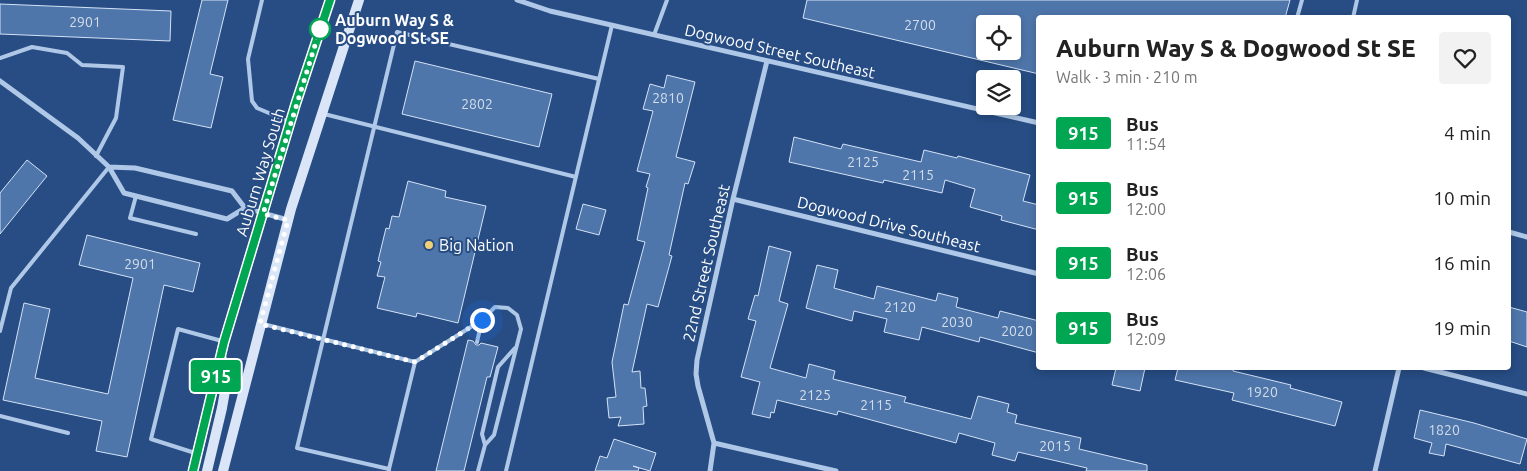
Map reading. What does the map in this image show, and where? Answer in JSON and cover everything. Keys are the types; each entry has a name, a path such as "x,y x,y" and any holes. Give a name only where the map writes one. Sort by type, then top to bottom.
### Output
{"main road":[{"name":"Auburn Way South","path":"193,471 224,342 330,0"},
{"path":"223,471 288,220 359,0"},
{"path":"207,471 228,374 221,357"}],"street":[{"name":"Dogwood Street Southeast","path":"517,0 550,11 1036,122"},
{"name":"22nd Street Southeast","path":"710,471 714,444 698,386 696,374 697,360 733,199 767,61"},
{"path":"0,83 78,138 109,167 124,192 227,219 245,208"},
{"path":"109,167 135,168 232,191 245,208 288,220"},
{"name":"Dogwood Drive Southeast","path":"733,199 1036,273"},
{"path":"1511,233 1527,237"},
{"path":"1375,471 1399,370"},
{"path":"1432,370 1527,394"},
{"path":"714,444 836,471"}],"lane":[{"path":"262,0 248,60 252,101 257,108 291,122"},
{"path":"654,35 667,0"},
{"path":"1299,15 1302,0"},
{"path":"1354,15 1357,0"},
{"path":"506,471 612,25"},
{"path":"478,471 485,444 494,435 521,329 518,315 508,308 495,307 482,320 415,362 389,470 297,448 397,32 599,79"},
{"path":"0,58 32,47 67,53 82,65 123,67 116,118 96,156"},
{"path":"322,114 576,177"},
{"path":"0,331 12,288 109,167"},
{"path":"136,196 130,218 196,234"},
{"path":"477,342 482,320"},
{"path":"260,324 415,362"},
{"path":"198,454 151,439 178,329 224,342"},
{"path":"485,444 482,434 498,368 516,347"},
{"path":"0,416 68,433"}],"building":[{"path":"202,0 228,0 210,74 223,77 211,128 173,120"},
{"path":"807,0 1290,0 1286,15 1036,15 1036,73 980,60 1021,60 1021,15 976,15 976,59 803,18"},
{"path":"0,4 171,11 170,41 0,34"},
{"path":"415,61 552,94 539,147 402,114"},
{"path":"667,75 695,82 676,157 695,162 688,184 685,183 669,255 672,256 658,307 647,304 632,372 640,371 641,388 645,388 647,406 643,407 644,424 618,426 621,417 609,418 607,398 616,397 612,362 624,304 628,305 645,242 637,240 650,174 637,171 653,111 643,109 650,84 664,88"},
{"path":"794,137 841,149 843,144 921,162 924,150 957,158 958,156 1030,175 1023,201 1036,204 1036,229 1001,220 1002,216 970,207 975,189 945,180 942,193 884,180 883,183 789,162"},
{"path":"27,160 47,176 0,234 0,193"},
{"name":"Big Nation","path":"408,181 446,191 445,197 486,206 458,323 417,313 416,317 377,308 385,277 377,276 381,262 378,261 386,228 389,229 392,216 399,217"},
{"path":"583,204 606,210 599,235 576,229"},
{"path":"87,235 200,263 193,292 164,285 127,457 96,451 102,421 3,400 24,303 50,309 35,378 108,394 133,278 79,265"},
{"path":"769,246 791,252 779,301 788,304 770,368 806,378 809,364 835,371 833,379 906,397 904,402 971,419 978,396 1009,404 1007,412 1017,415 1015,423 1081,438 1079,449 1147,465 1147,471 1086,471 1087,468 1018,452 1015,461 992,455 995,443 959,433 956,443 838,411 837,415 777,400 774,413 771,412 770,418 752,414 760,382 741,377 756,321 748,319 755,295 758,296"},
{"path":"817,265 838,270 834,288 874,299 877,286 936,301 938,293 958,298 956,307 998,318 1000,311 1036,320 1036,352 980,337 979,342 922,327 919,340 884,332 887,319 854,311 852,321 806,308"},
{"path":"1511,308 1527,312 1527,347 1511,342"},
{"path":"468,340 473,341 476,345 481,343 498,347 490,377 487,377 464,471 436,471"},
{"path":"1116,370 1145,370 1140,391 1112,385"},
{"path":"1178,370 1233,370 1291,385 1290,388 1342,402 1335,426 1232,400 1234,393 1175,380"},
{"path":"1420,410 1474,423 1527,439 1520,464 1446,444 1444,456 1429,453 1432,443 1414,438"},
{"path":"614,439 656,453 650,471 633,466 639,468 638,471 595,471 600,456 607,458"}],"bus line":[{"name":"915","path":"193,471 224,342 296,103 330,0"}],"place":[{"name":"Auburn Way S & Dogwood St SE","path":"320,29"},
{"name":"Big Nation","path":"429,245"}],"route":[{"path":"320,29 263,214 288,220 260,324 415,362 482,320"}]}
